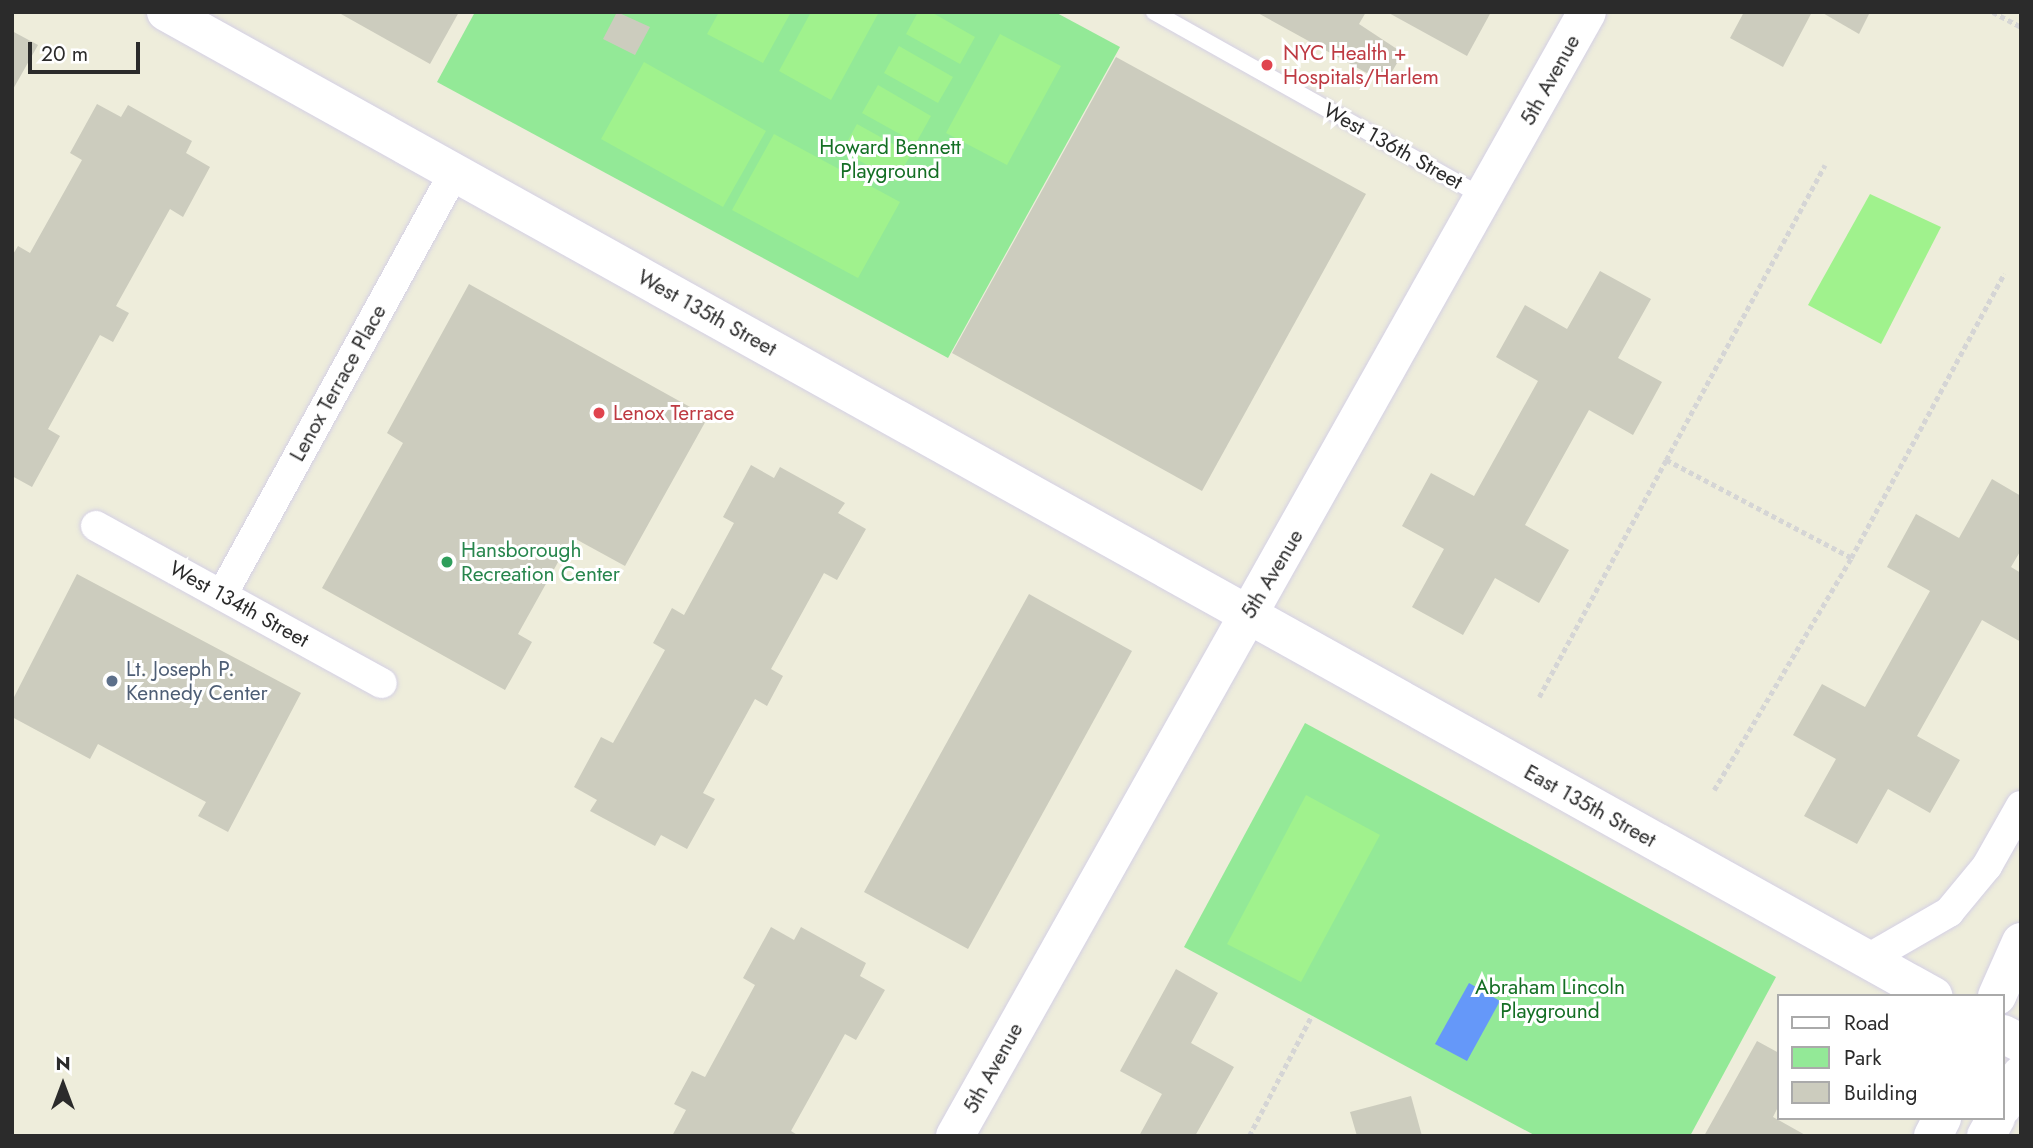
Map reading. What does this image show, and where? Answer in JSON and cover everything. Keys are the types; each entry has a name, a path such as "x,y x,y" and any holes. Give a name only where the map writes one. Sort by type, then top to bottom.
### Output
{"street":[{"name":"West 135th Street","path":"166,12 1249,614"},
{"name":"5th Avenue","path":"955,1136 1587,12"},
{"name":"Lenox Terrace Place","path":"222,595 455,172"},
{"name":"West 134th Street","path":"96,526 382,682"},
{"name":"East 135th Street","path":"1249,614 1929,994"},
{"path":"1866,960 1949,912 1987,866 2021,806"},
{"path":"1998,994 2021,942"},
{"path":"2005,1035 2021,1044"},
{"path":"1933,1136 1941,1120"},
{"path":"1986,1136 1995,1120"}],"lane":[{"name":"West 136th Street","path":"1154,12 1484,197"}],"path":[{"path":"1993,12 2021,27"},
{"path":"1539,697 1825,165"},
{"path":"1714,790 1851,558 2004,274"},
{"path":"1666,460 1851,558"},
{"path":"1249,1136 1312,1015"}],"green space":[{"name":"Howard Bennett Playground","path":"475,12 1055,12 1120,47 948,358 437,82"},
{"path":"719,12 791,12 763,63 707,34"},
{"path":"811,12 879,12 831,100 779,71"},
{"path":"918,12 931,12 975,37 960,64 906,34"},
{"path":"1000,34 1061,66 1007,165 946,133"},
{"path":"899,46 953,77 938,103 884,73"},
{"path":"644,62 766,131 723,207 601,139"},
{"path":"878,85 931,116 916,143 862,113"},
{"path":"857,124 911,154 896,181 842,151"},
{"path":"774,134 900,202 858,278 732,210"},
{"path":"1870,194 1941,227 1881,344 1808,305"},
{"name":"Abraham Lincoln Playground","path":"1305,723 1776,977 1690,1136 1536,1136 1184,947"},
{"path":"1306,795 1380,835 1301,982 1227,944"}],"water":[{"path":"1469,983 1500,1001 1467,1061 1435,1044"}],"building":[{"path":"342,12 459,12 430,64 341,14"},
{"path":"617,12 650,27 635,55 603,39"},
{"path":"1256,12 1366,12 1359,24 1403,53 1387,80 1374,77"},
{"path":"1387,12 1491,12 1467,56"},
{"path":"1744,12 1812,12 1783,67 1730,38"},
{"path":"1821,12 1870,12 1859,34"},
{"path":"12,31 38,45 12,91"},
{"path":"1116,57 1366,194 1202,491 952,353"},
{"path":"97,104 121,117 128,105 192,141 186,153 210,167 183,217 170,209 116,306 129,313 113,342 100,335 48,429 60,436 32,487 12,476 12,256 18,246 30,253 82,160 70,153"},
{"path":"1600,271 1651,299 1618,358 1662,382 1633,435 1589,410 1525,525 1569,550 1539,603 1495,578 1463,635 1412,607 1444,549 1402,526 1431,473 1474,496 1538,381 1496,357 1525,305 1567,329"},
{"path":"469,284 708,417 625,566 572,537 518,634 532,642 505,690 322,588 403,443 387,433"},
{"path":"751,465 774,478 780,467 845,503 838,513 866,529 837,580 824,573 771,669 783,676 767,706 755,699 703,793 715,799 687,849 661,835 655,846 590,811 597,800 574,787 601,737 613,743 665,650 653,643 672,608 684,615 734,523 723,517"},
{"path":"1992,479 2021,496 2021,550 2011,567 2021,573 2021,642 1982,620 1917,736 1960,760 1930,813 1888,789 1857,844 1804,816 1836,759 1793,735 1822,684 1865,707 1930,591 1887,567 1916,514 1959,538"},
{"path":"77,574 301,693 228,832 198,816 206,802 98,744 90,759 12,717 12,701"},
{"path":"1029,594 1132,651 968,949 864,892"},
{"path":"771,927 794,940 801,927 866,963 860,976 885,990 856,1040 845,1034 791,1131 799,1136 672,1136 686,1110 674,1104 692,1071 705,1077 755,985 743,978"},
{"path":"1176,969 1218,993 1191,1043 1234,1067 1195,1136 1139,1136 1162,1094 1120,1071"},
{"path":"1757,1041 1778,1052 1778,1107 1773,1117 1807,1136 1704,1136"},
{"path":"1411,1096 1422,1136 1357,1136 1350,1112"}],"place":[{"name":"NYC Health + Hospitals/Harlem","path":"1267,65"},
{"name":"Lenox Terrace","path":"599,413"},
{"name":"Hansborough Recreation Center","path":"447,562"},
{"name":"Lt. Joseph P. Kennedy Center","path":"112,681"}]}
